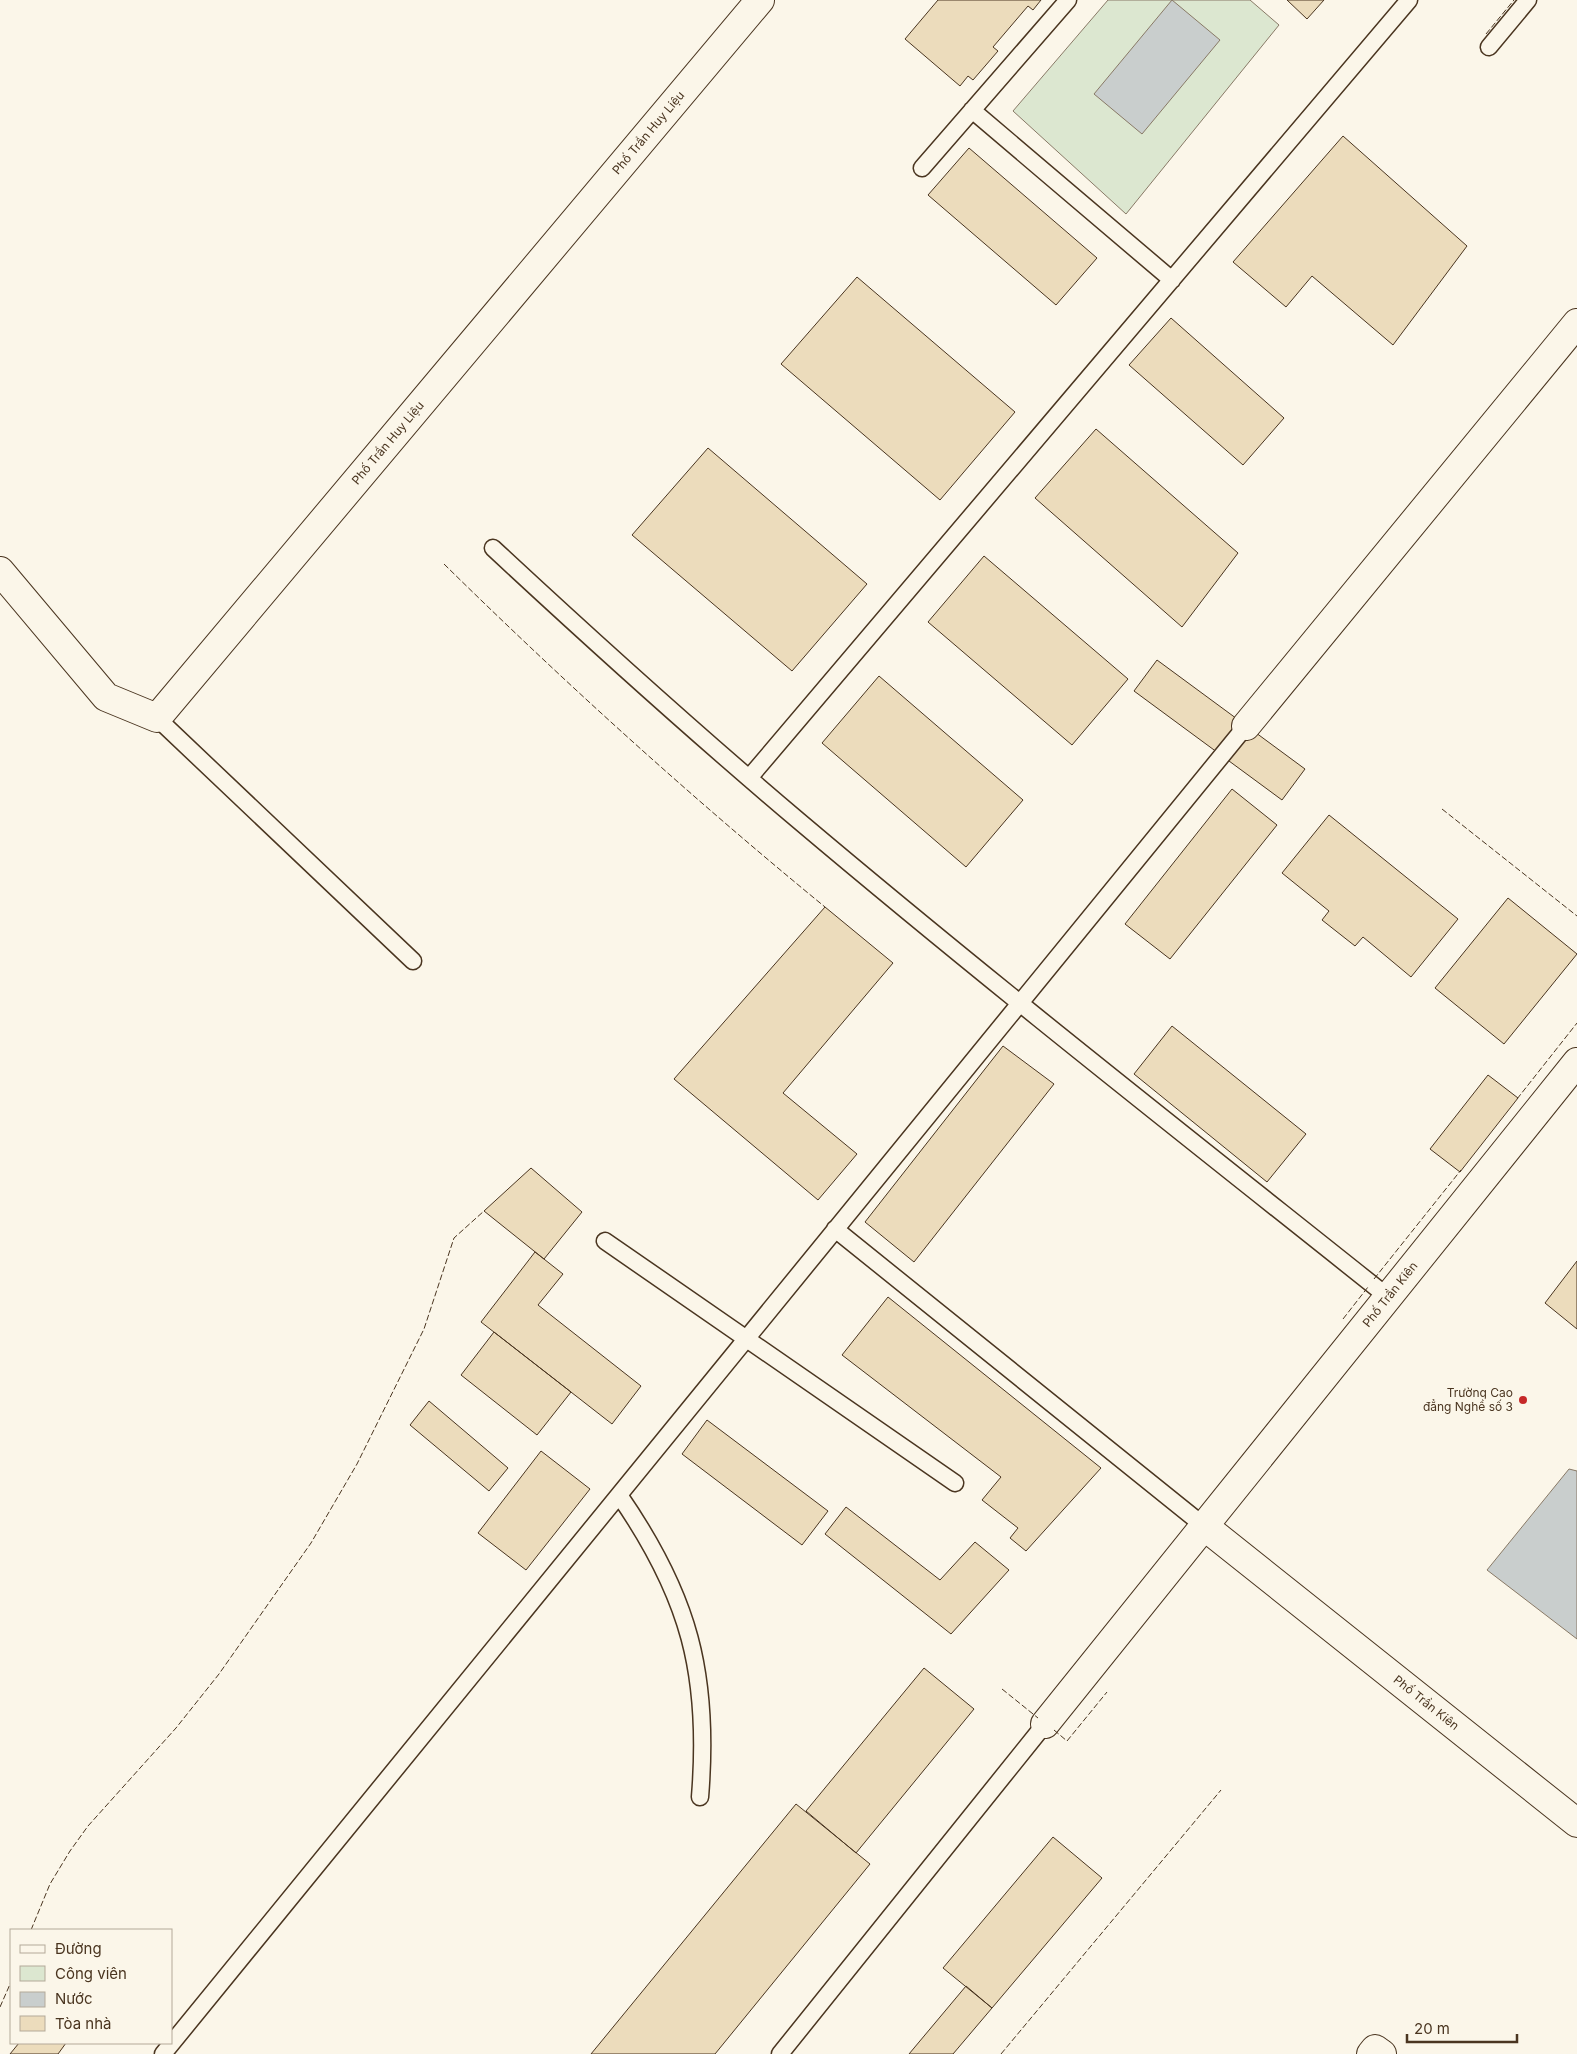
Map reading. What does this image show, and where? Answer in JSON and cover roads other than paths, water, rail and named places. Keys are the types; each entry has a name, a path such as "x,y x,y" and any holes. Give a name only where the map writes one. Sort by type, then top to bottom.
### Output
{"street":[{"name":"Phố Trần Huy Liệu","path":"156,718 760,0"},
{"path":"1246,726 1577,323"},
{"path":"0,571 106,697 156,718"},
{"name":"Phố Trần Kiên","path":"1045,1724 1577,1062"},
{"name":"Phố Trần Kiên","path":"1204,1526 1577,1823"},
{"path":"1371,2054 1375,2049 1382,2054"}],"lane":[{"path":"922,168 1068,0"},
{"path":"749,778 1409,0"},
{"path":"1489,47 1528,0"},
{"path":"972,110 1172,280"},
{"path":"493,548 596,643 749,778 909,913 1388,1297"},
{"path":"156,718 413,961"},
{"path":"172,2043 1246,726"},
{"path":"835,1229 1204,1526"},
{"path":"605,1241 955,1484"},
{"path":"619,1495 644,1531 665,1570 682,1611 694,1656 702,1722 704,1750 700,1797"},
{"path":"780,2054 1045,1724"},
{"path":"163,2054 171,2044"}],"water":[{"path":"1172,0 1220,40 1142,134 1094,94"},
{"path":"1569,1469 1577,1471 1577,1639 1487,1570"}],"place":[{"name":"Trường Cao đẳng Nghề số 3","path":"1523,1400"}]}
